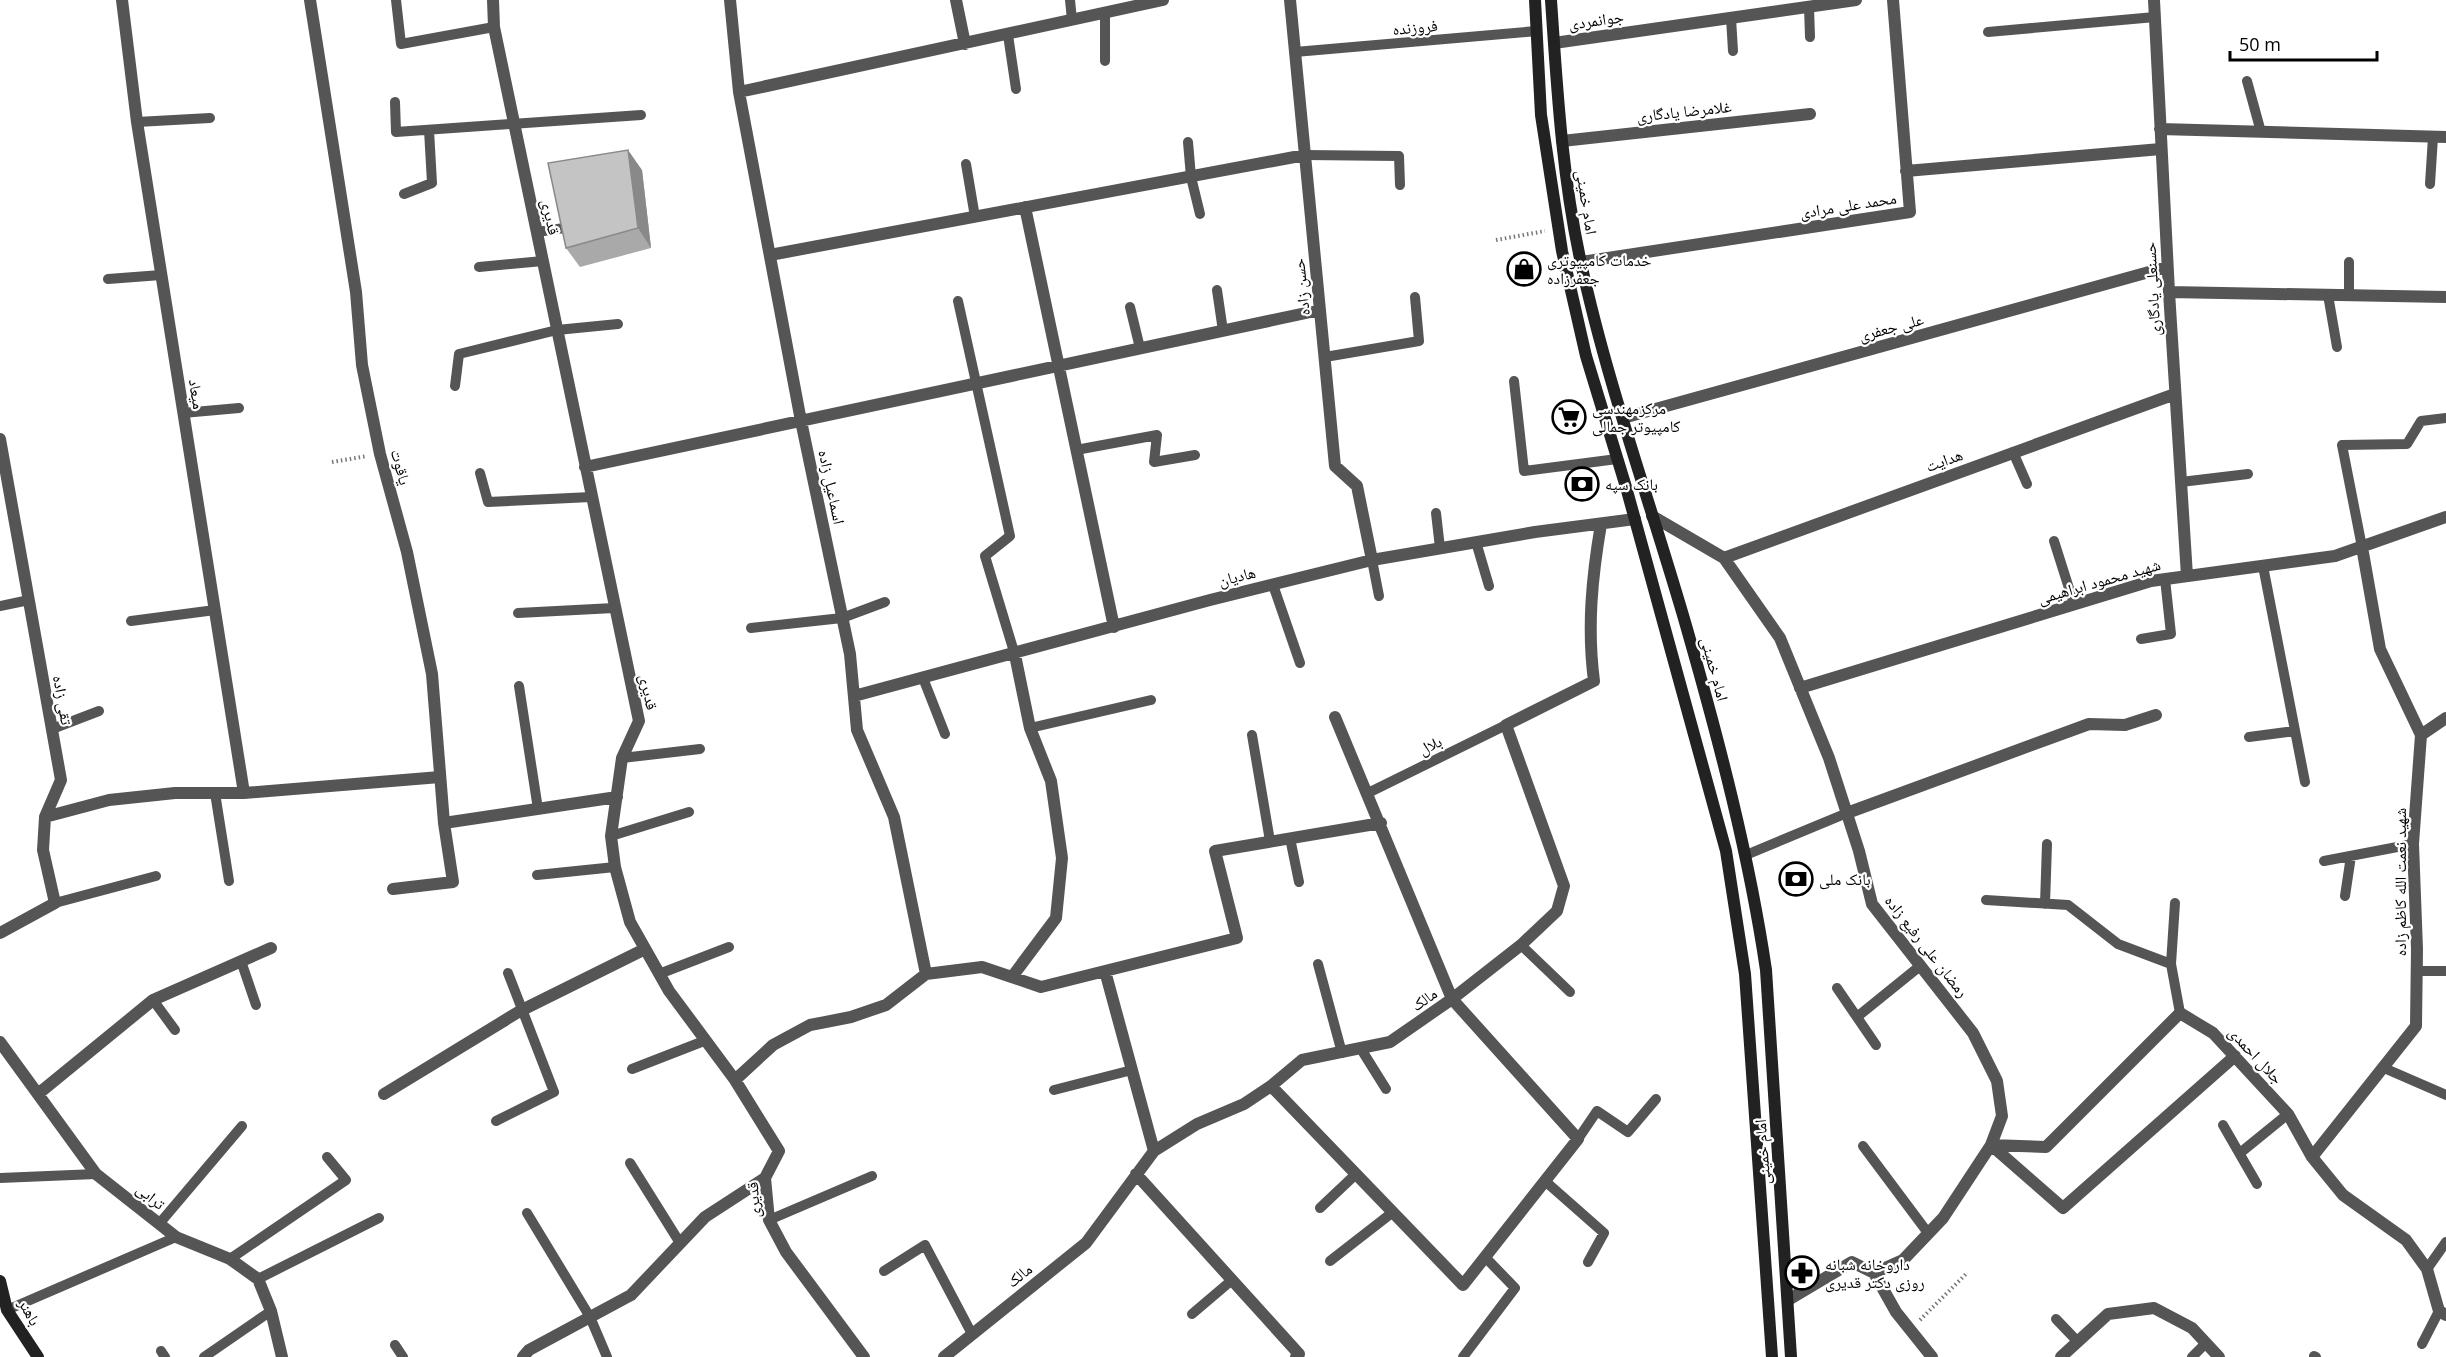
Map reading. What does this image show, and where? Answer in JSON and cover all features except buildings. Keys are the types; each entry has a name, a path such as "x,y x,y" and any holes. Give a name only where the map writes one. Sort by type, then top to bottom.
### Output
{"main road":[{"name":"امام خمینی","path":"1535,0 1541,115 1558,228 1586,356 1635,519 1716,806 1733,890 1745,974 1772,1357"},
{"name":"امام خمینی","path":"1551,0 1562,141 1581,262 1623,418 1687,629 1746,855 1766,970 1791,1357"},
{"path":"1635,519 1652,516"},
{"name":"باهنر","path":"0,1281 8,1310 38,1357"}],"street":[{"name":"میعاد","path":"122,0 136,122 244,793"},
{"name":"یاقوت","path":"310,0 356,292 362,365 380,454 407,552 432,675 444,823 453,882 393,889"},
{"name":"قدیری","path":"493,0 494,27 639,722 622,758 611,836 615,867 630,922 659,974 704,1041 735,1080 779,1151 765,1178 769,1220 786,1252 864,1357"},
{"name":"اسماعیل زاده","path":"730,0 739,92 801,421 850,654 857,729 894,817 926,974"},
{"path":"956,0 965,44"},
{"path":"739,92 1105,13 1133,3 1163,0"},
{"name":"حسن زاده","path":"1290,0 1335,466 1358,486 1371,560"},
{"name":"جوانمردی","path":"1554,43 1856,0"},
{"name":"محمد علی مرادی","path":"1581,262 1910,212 1893,0"},
{"name":"حسنعلی یادگاری","path":"2154,0 2187,576"},
{"name":"غلامرضا یادگاری","path":"1562,141 1810,114"},
{"path":"2160,129 2446,137"},
{"path":"1906,171 2161,149"},
{"path":"770,255 1305,155"},
{"path":"1025,207 1114,627"},
{"name":"علی جعفری","path":"1623,418 2168,267"},
{"path":"2169,292 2446,297"},
{"path":"585,467 1320,310"},
{"name":"هدایت","path":"1724,558 2175,394"},
{"name":"تقی زاده","path":"0,439 1,457 61,780 45,817 43,850 55,903"},
{"name":"رمضان علی رفیع زاده","path":"1652,516 1724,558 1780,638 1829,758 1872,904 1973,1033 1997,1081 2001,1116 1991,1145 1943,1218 1903,1260 1874,1273"},
{"name":"شهید محمود ابراهیمی","path":"1800,688 2151,580 2335,556 2446,518"},
{"name":"هادیان","path":"854,696 1371,560 1635,519"},
{"path":"1506,725 1594,681 1590,648 1590,586 1601,524"},
{"name":"شهید نعمت الله کاظم زاده","path":"2312,1156 2416,1026 2413,844 2421,735 2380,649 2362,547"},
{"path":"1012,977 1056,918 1062,858 1051,781 1030,728 1014,655"},
{"path":"1847,813 2089,724 2126,725 2156,715"},
{"path":"1271,1086 1463,1285 1578,1139 1452,999 1335,717"},
{"path":"2421,735 2446,718"},
{"name":"مالک","path":"944,1357 1086,1243 1154,1151 1197,1125 1244,1104 1271,1086 1302,1060 1390,1042 1452,999 1521,945 1557,911 1564,886 1506,725"},
{"path":"45,817 109,800 175,793 244,793 440,777"},
{"path":"444,823 617,797"},
{"path":"735,1080 773,1045 810,1024 851,1017 886,1005 926,974 982,967 1041,987 1237,938 1215,850 1381,824"},
{"path":"0,933 55,903"},
{"path":"38,1094 153,1000 271,948"},
{"path":"384,1094 520,1011 645,949"},
{"path":"1105,971 1154,1151"},
{"path":"1991,1145 2046,1147 2180,1013"},
{"name":"جلال احمدی","path":"2180,1013 2213,1033 2288,1114 2312,1156 2343,1195 2406,1240 2427,1269 2442,1313"},
{"name":"ترابی","path":"0,1042 96,1174 176,1238 230,1259 258,1279"},
{"path":"1991,1145 2063,1208 2235,1056"},
{"path":"1136,1174 1299,1354 1296,1357"},
{"path":"524,1357 529,1350 631,1295 705,1217 765,1178"},
{"path":"1788,1300 1852,1262 1874,1273 1896,1312 1932,1357"},
{"path":"258,1279 271,1311 282,1357"},
{"path":"2061,1357 2108,1314 2154,1308 2192,1328 2219,1357"}],"lane":[{"path":"396,0 401,44 494,27"},
{"path":"1070,0 1072,20"},
{"path":"1809,7 1810,37"},
{"path":"1105,13 1105,61"},
{"path":"1988,32 2155,17"},
{"path":"1731,18 1732,51"},
{"name":"فروزنده","path":"1295,52 1537,31"},
{"path":"1008,34 1016,89"},
{"path":"2247,81 2261,132"},
{"path":"395,102 396,132 641,115"},
{"path":"136,122 210,118"},
{"path":"404,194 432,183 429,130"},
{"path":"2430,184 2433,137"},
{"path":"1188,142 1191,177 1200,214"},
{"path":"1305,155 1399,156 1400,185"},
{"path":"966,164 975,217"},
{"path":"537,232 571,227"},
{"path":"478,267 543,261"},
{"path":"2349,262 2349,295"},
{"path":"108,279 161,275"},
{"path":"1217,290 1222,331"},
{"path":"2328,295 2337,347"},
{"path":"1325,357 1419,340 1414,297"},
{"path":"958,302 1010,536 985,556 1014,655"},
{"path":"1130,307 1140,348"},
{"path":"455,386 459,354 557,330 618,324"},
{"path":"1514,381 1524,471 1617,459"},
{"path":"183,414 239,408"},
{"path":"2362,547 2342,445 2407,444 2421,421 2446,418"},
{"path":"1076,450 1157,435 1154,462 1195,455"},
{"path":"2013,452 2027,483"},
{"path":"480,473 488,502 591,497"},
{"path":"2181,482 2248,474"},
{"path":"1437,513 1440,548"},
{"path":"2054,541 2074,604"},
{"path":"1476,542 1489,586"},
{"path":"1371,560 1379,596"},
{"path":"2263,566 2305,782"},
{"path":"2140,639 2171,634 2165,579"},
{"path":"1272,585 1300,663"},
{"path":"0,606 28,600"},
{"path":"751,628 842,618 885,602"},
{"path":"518,613 614,608"},
{"path":"131,621 215,610"},
{"path":"923,678 945,734"},
{"path":"519,686 538,808"},
{"path":"1030,728 1151,700"},
{"path":"52,729 99,711"},
{"name":"بلال","path":"1368,793 1506,725"},
{"path":"2249,737 2295,731"},
{"path":"1252,735 1270,842"},
{"path":"622,758 700,749"},
{"path":"215,793 229,881"},
{"path":"611,836 689,812"},
{"path":"1746,855 1847,813"},
{"path":"1290,838 1299,882"},
{"path":"2045,904 2047,844"},
{"path":"2324,861 2413,844"},
{"path":"2345,896 2351,856"},
{"path":"537,875 615,867"},
{"path":"55,903 156,876"},
{"path":"1986,900 2068,905 2118,944 2171,964"},
{"path":"2175,903 2171,964 2180,1013"},
{"path":"1521,945 1570,992"},
{"path":"659,974 729,947"},
{"path":"242,961 256,1005"},
{"path":"1318,964 1342,1053"},
{"path":"1857,1017 1920,966"},
{"path":"2416,971 2446,971"},
{"path":"496,1121 554,1092 520,1011 508,973"},
{"path":"1837,988 1876,1045"},
{"path":"153,1000 175,1030"},
{"path":"632,1068 704,1041"},
{"path":"1361,1049 1386,1089"},
{"path":"2384,1068 2446,1095"},
{"path":"1054,1090 1132,1070"},
{"path":"1578,1139 1597,1111 1628,1132 1656,1099"},
{"path":"2240,1154 2288,1114"},
{"path":"2223,1125 2257,1184"},
{"path":"159,1224 242,1126"},
{"path":"1863,1146 1928,1233"},
{"path":"230,1259 346,1180 327,1157"},
{"path":"630,1163 680,1243"},
{"path":"0,1178 96,1174"},
{"path":"1320,1208 1356,1174"},
{"path":"769,1220 872,1176"},
{"path":"1545,1181 1604,1233 1588,1262"},
{"path":"1330,1261 1393,1212"},
{"path":"527,1213 590,1317 607,1357"},
{"path":"258,1279 379,1218"},
{"path":"8,1310 176,1238"},
{"path":"2427,1269 2446,1242"},
{"path":"884,1271 925,1245 972,1334"},
{"path":"1462,1357 1515,1288 1485,1257"},
{"path":"1192,1314 1232,1280"},
{"path":"204,1357 271,1311"},
{"path":"2422,1344 2442,1313"},
{"path":"2056,1318 2078,1342"},
{"path":"2192,1357 2206,1343"},
{"path":"395,1345 403,1357"}],"path":[{"path":"1496,240 1558,228"},
{"path":"332,462 380,454"},
{"path":"1911,1330 1966,1274"}],"place":[{"name":"خدمات کامپیوتری جعفرزاده","path":"1524,269"},
{"name":"مرکزمهندسی کامپیوتر جمالی","path":"1569,417"},
{"name":"بانک سپه","path":"1582,484"},
{"name":"بانک ملی","path":"1796,879"},
{"name":"داروخانه شبانه روزی دکتر قدیری","path":"1802,1273"}]}
